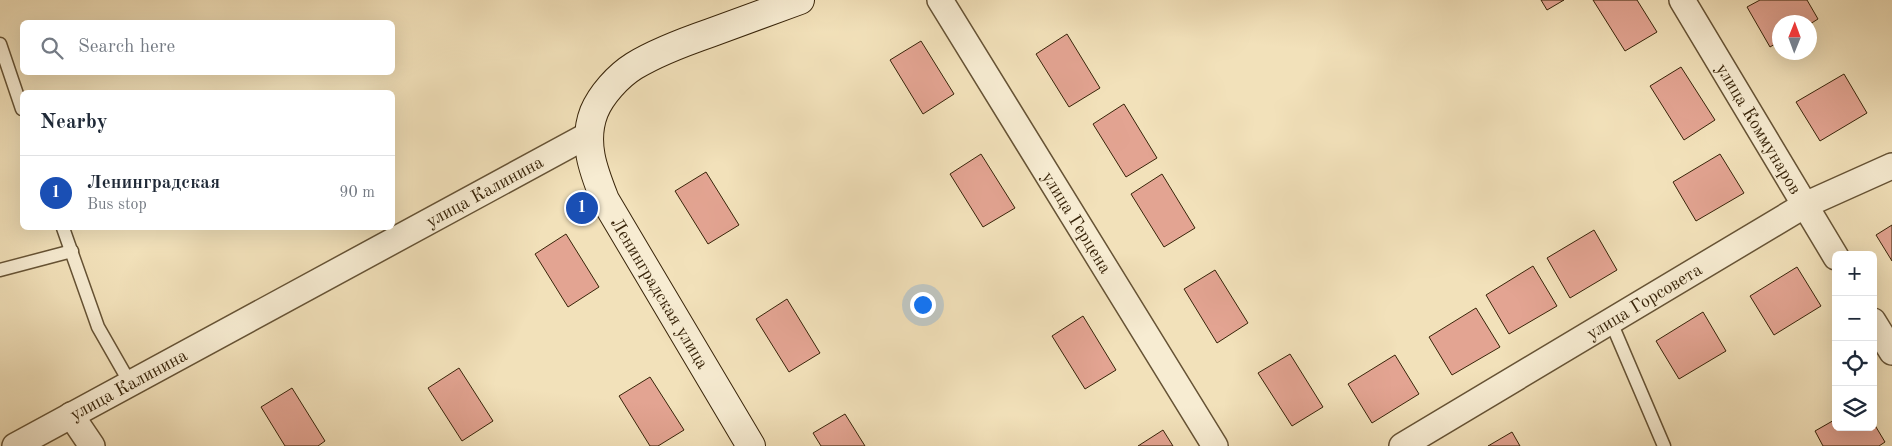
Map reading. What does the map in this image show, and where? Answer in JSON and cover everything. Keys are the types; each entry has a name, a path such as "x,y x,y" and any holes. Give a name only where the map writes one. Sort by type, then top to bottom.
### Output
{"street":[{"path":"590,134 594,112 609,88 633,67 672,47 772,5 800,0"},
{"name":"улица Герцена","path":"940,0 1215,446"},
{"name":"улица Коммунаров","path":"1682,0 1832,251"},
{"name":"улица Калинина","path":"15,446 590,134"},
{"name":"Ленинградская улица","path":"590,134 589,148 592,166 605,200 751,446"},
{"name":"улица Горсовета","path":"1402,446 1805,205 1892,166"},
{"path":"1877,328 1892,352"},
{"path":"72,415 92,446"}],"lane":[{"path":"0,44 20,103"},
{"path":"64,230 98,327 130,383"},
{"path":"0,270 72,251"},
{"path":"1611,322 1664,446"}],"building":[{"path":"1541,0 1564,0 1547,10"},
{"path":"1593,0 1637,0 1657,32 1625,51"},
{"path":"1760,0 1807,0 1816,15 1772,15 1772,46 1770,47 1747,7"},
{"path":"1067,34 1100,88 1069,107 1036,54"},
{"path":"921,41 954,94 923,114 890,60"},
{"path":"1681,67 1715,120 1684,140 1650,86"},
{"path":"1844,74 1867,113 1820,141 1796,102"},
{"path":"1124,104 1157,158 1126,177 1093,124"},
{"path":"981,154 1015,208 983,227 950,174"},
{"path":"1720,154 1744,193 1696,221 1673,182"},
{"path":"706,172 739,225 708,244 675,191"},
{"path":"1162,174 1195,228 1164,247 1131,194"},
{"path":"1892,225 1892,261 1876,235"},
{"path":"1594,230 1617,270 1570,298 1547,258"},
{"path":"566,234 599,287 568,307 535,254"},
{"path":"1533,266 1557,306 1509,334 1486,295"},
{"path":"1797,267 1821,306 1774,335 1750,296"},
{"path":"1215,270 1248,323 1217,343 1184,289"},
{"path":"787,299 820,353 789,372 756,319"},
{"path":"1476,308 1500,347 1452,375 1429,337"},
{"path":"1703,312 1726,351 1679,379 1656,341"},
{"path":"1083,316 1116,370 1085,389 1052,336"},
{"path":"1290,354 1323,407 1292,426 1258,373"},
{"path":"1395,355 1419,394 1372,423 1348,384"},
{"path":"459,368 493,421 462,441 428,388"},
{"path":"650,377 684,430 658,446 650,446 619,396"},
{"path":"292,388 325,441 318,446 285,446 261,407"},
{"path":"845,414 865,446 821,446 813,433"},
{"path":"1832,421 1832,431 1877,431 1877,429 1885,442 1879,446 1823,446 1815,431"},
{"path":"1163,430 1173,446 1138,446"},
{"path":"1512,432 1520,446 1488,446"}],"place":[{"name":"Ленинградская","path":"582,208"}]}
